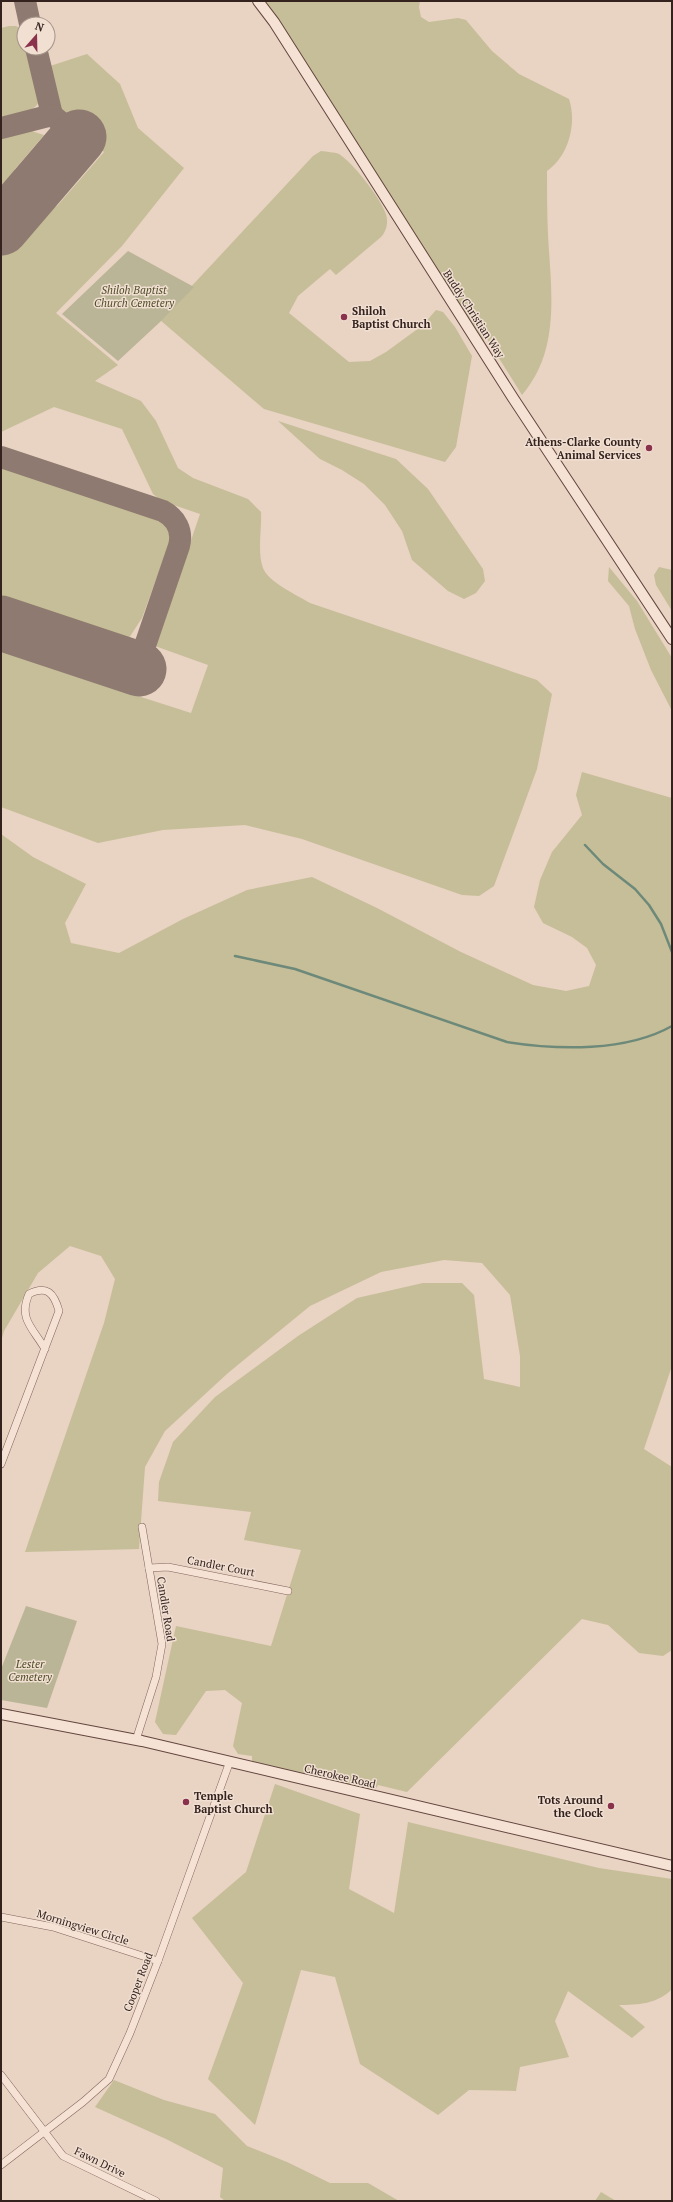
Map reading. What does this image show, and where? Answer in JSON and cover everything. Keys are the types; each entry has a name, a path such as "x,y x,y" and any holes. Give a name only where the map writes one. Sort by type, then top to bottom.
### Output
{"street":[{"name":"Buddy Christian Way","path":"258,1 274,22 513,398 672,639"},
{"path":"1,1464 59,1311 55,1299 49,1292 38,1289 29,1294 24,1304 24,1314 44,1349"},
{"name":"Candler Road","path":"136,1740 156,1677 162,1644 142,1527"},
{"name":"Candler Court","path":"149,1568 168,1567 288,1591"},
{"name":"Cherokee Road","path":"1,1714 136,1740 230,1761 672,1866"},
{"name":"Cooper Road","path":"1,2165 83,2102 109,2078 130,2033 158,1961 230,1761"},
{"name":"Morningview Circle","path":"1,1917 53,1927 158,1961"},
{"name":"Fawn Drive","path":"1,2075 43,2132 63,2156 156,2201"}],"shaded area":[{"path":"264,1 420,1 419,7 421,17 429,22 458,18 466,20 492,51 519,74 569,99 572,118 566,148 555,165 547,171 551,277 551,319 548,339 543,359 534,377 522,395 487,339 482,343 322,87"},
{"path":"16,26 16,56 34,56 41,90 40,98 32,109 1,117 1,28"},
{"path":"87,54 120,84 138,128 184,168 122,246 56,313 118,365 95,381 141,401 156,421 178,468 193,478 248,499 261,512 261,561 266,573 277,583 310,603 537,680 552,694 537,769 494,886 479,896 462,895 302,839 245,825 163,830 98,843 1,807 1,643 140,689 138,696 191,713 208,665 155,646 200,514 162,501 153,494 122,429 54,407 1,432 1,256 35,217 57,206 104,152 59,112 47,67"},
{"path":"22,128 44,135 15,169 11,189 1,201 1,133"},
{"path":"321,151 339,154 345,158 358,172 372,189 382,205 387,218 387,225 385,232 381,237 336,275 330,269 298,296 289,313 349,362 370,361 386,352 423,325 436,310 443,312 455,327 472,356 456,447 445,462 264,409 160,320 313,156"},
{"path":"278,421 396,459 428,489 483,569 485,581 476,593 464,599 448,591 412,560 402,531 385,505 364,484 342,470 320,459"},
{"path":"1,467 159,519 166,523 170,533 169,544 142,618 125,644 1,604"},
{"path":"609,567 637,601 672,658 672,711 651,670 635,629 629,606 608,581"},
{"path":"659,567 672,570 672,611 656,585 654,575"},
{"path":"582,772 672,798 672,1366 644,1449 672,1467 672,1650 663,1656 639,1653 608,1625 582,1619 407,1792 378,1785 374,1792 252,1762 252,1756 238,1754 233,1746 242,1703 225,1690 206,1691 176,1735 163,1734 155,1722 176,1626 271,1646 301,1550 244,1540 251,1512 158,1501 159,1482 173,1442 215,1397 298,1336 357,1298 423,1283 462,1283 474,1295 484,1379 520,1387 520,1356 510,1295 482,1263 444,1260 381,1272 310,1306 228,1373 165,1431 145,1467 139,1549 25,1552 104,1323 115,1279 101,1256 70,1246 38,1273 4,1331 1,1341 1,834 33,857 86,884 65,923 71,943 119,953 183,919 247,890 312,877 377,908 461,952 533,985 566,991 589,986 596,965 587,948 572,937 543,923 534,907 540,880 552,852 582,815 576,795"},
{"path":"275,1784 360,1814 349,1889 394,1913 408,1822 599,1868 672,1879 672,1989 654,2001 633,2005 619,2005 645,2027 632,2038 568,1991 555,2021 569,2057 520,2067 516,2091 469,2090 438,2115 360,2064 335,1977 301,1970 255,2125 208,2079 243,1983 192,1918 246,1872"},
{"path":"114,2080 164,2100 215,2114 247,2146 287,2162 330,2183 368,2183 399,2201 225,2201 220,2197 223,2168 166,2139 95,2107"},
{"path":"601,2192 616,2201 595,2201"}],"green space":[{"name":"Shiloh Baptist Church Cemetery","path":"128,251 194,287 160,322 118,361 62,314"},
{"name":"Lester Cemetery","path":"26,1606 77,1621 47,1708 1,1700 1,1669"}],"waterway":[{"path":"585,845 603,864 635,889 649,905 661,924 672,952"},
{"path":"235,956 295,969 507,1042 548,1047 591,1047 613,1045 634,1041 672,1026"}],"taxiway":[{"path":"25,1 28,16"},
{"path":"38,56 52,115"},
{"path":"1,128 52,115 79,137"},
{"path":"1,457 163,511 175,521 180,535 179,546 137,669"}],"runway":[{"path":"1,228 79,137"},
{"path":"1,623 139,669"}],"place":[{"name":"Shiloh Baptist Church","path":"344,317"},
{"name":"Athens-Clarke County Animal Services","path":"649,448"},
{"name":"Temple Baptist Church","path":"186,1802"},
{"name":"Tots Around the Clock","path":"611,1806"}]}
